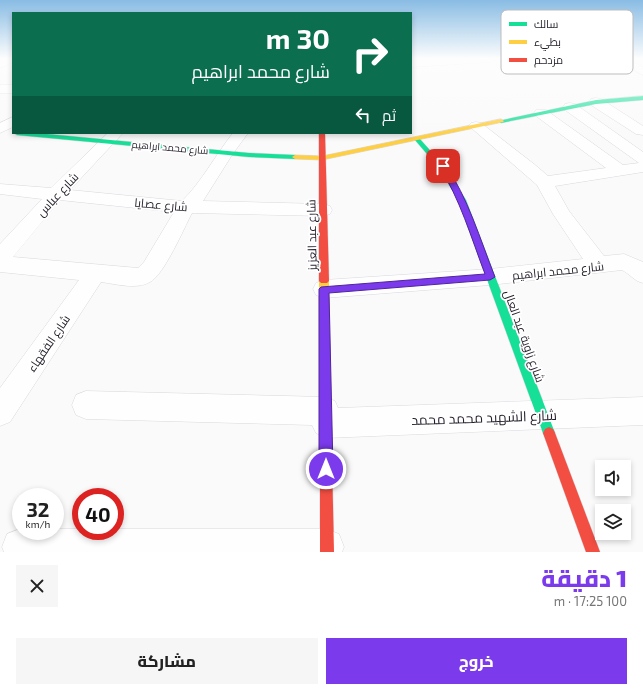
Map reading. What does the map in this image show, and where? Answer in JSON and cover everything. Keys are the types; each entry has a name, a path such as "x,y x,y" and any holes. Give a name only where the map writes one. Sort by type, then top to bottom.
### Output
{"street":[{"path":"0,89 12,89"},
{"name":"شارع محمد ابراهيم","path":"38,134 112,137 225,153 322,158 596,102 643,98"},
{"path":"596,102 641,131"},
{"path":"570,107 643,159"},
{"path":"541,113 621,171"},
{"path":"0,130 12,122"},
{"path":"476,126 533,171 544,182 562,214 599,265"},
{"path":"0,130 12,133"},
{"path":"0,264 137,278 148,273 186,207 198,196 225,153 240,134"},
{"name":"شارع عبد العزيز","path":"322,134 327,549"},
{"name":"شارع عباس","path":"0,258 55,195 112,137"},
{"name":"شارع زاوية عبد العال","path":"417,139 443,166 462,200 593,552"},
{"path":"544,182 643,167"},
{"name":"شارع عصايا","path":"0,189 186,207 323,210"},
{"name":"شارع محمد ابراهيم","path":"324,289 490,277 624,262 635,267 643,275"},
{"name":"شارع الفقهاء","path":"0,412 95,274"},
{"name":"شارع الشهيد محمد محمد","path":"86,405 325,417 541,415 643,411"},
{"path":"20,547 327,549"}],"traffic: fast":[{"path":"501,121 596,102 643,98"},
{"path":"28,134 249,155 295,157"},
{"path":"417,139 442,167 462,200 549,433"}],"traffic: slow":[{"path":"295,157 322,158 501,121"},
{"path":"324,281 326,460"}],"traffic: jam":[{"path":"322,134 324,281"},
{"path":"549,433 593,552"},
{"path":"326,460 327,552"}],"route":[{"path":"326,469 324,289 490,277 462,200 443,166"}]}
